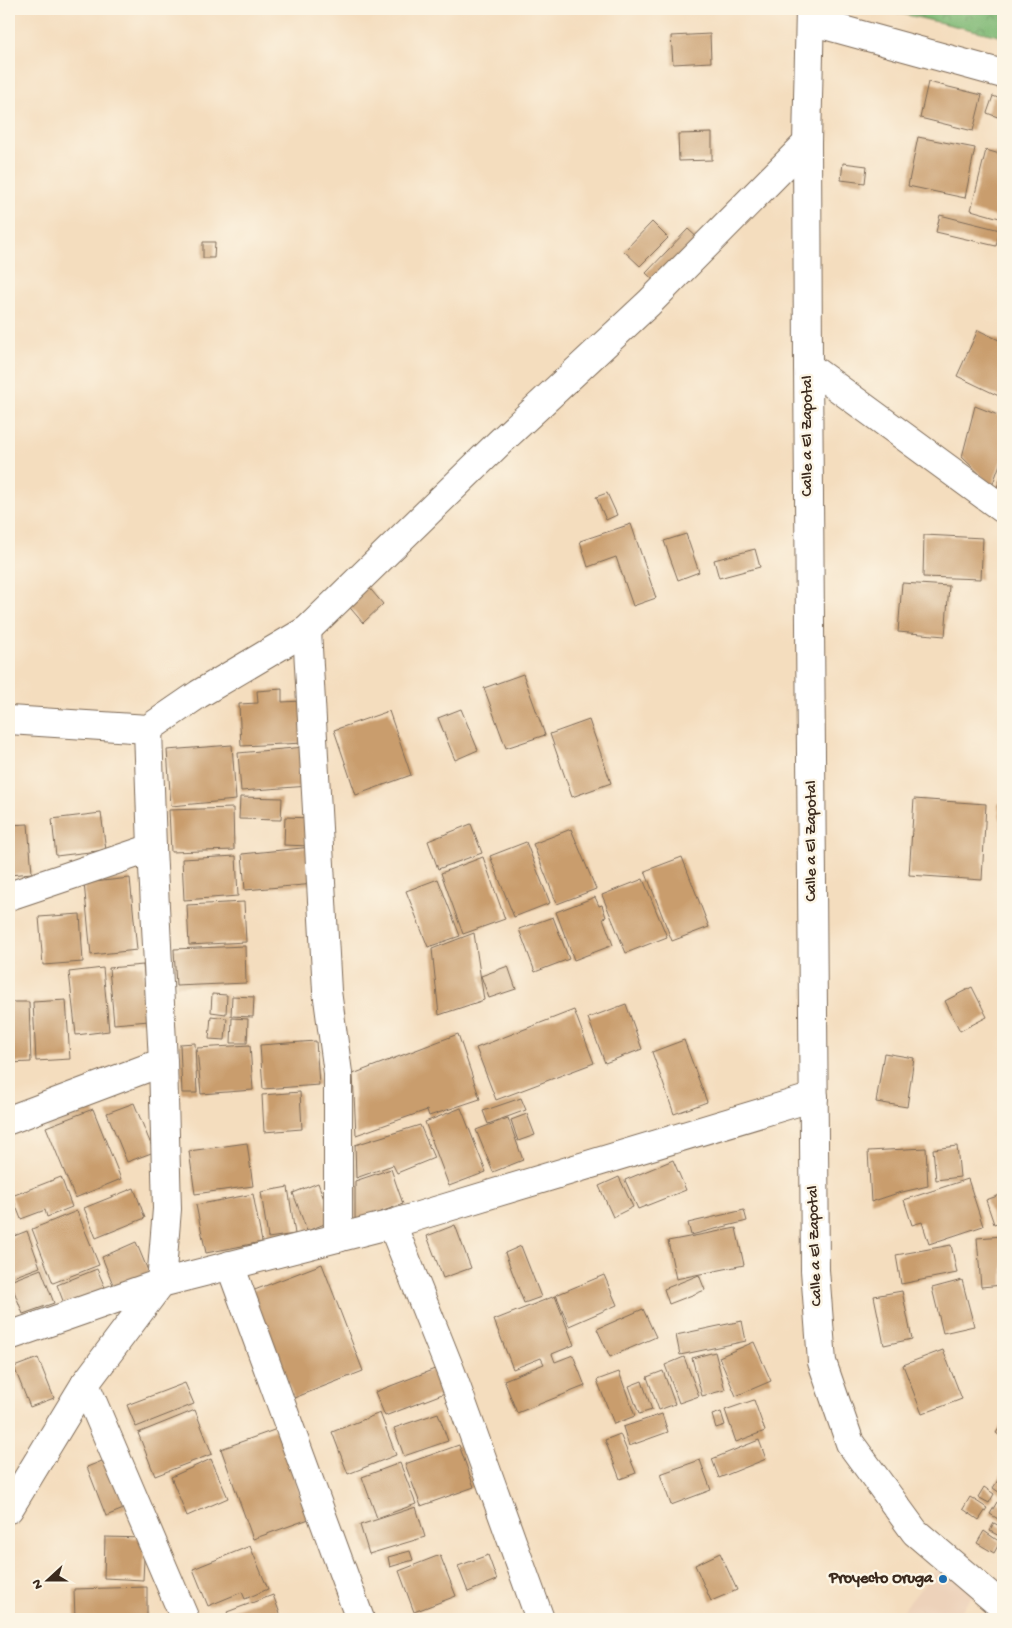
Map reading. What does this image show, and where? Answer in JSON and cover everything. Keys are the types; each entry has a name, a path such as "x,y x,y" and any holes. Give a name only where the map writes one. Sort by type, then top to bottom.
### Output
{"street":[{"path":"810,15 1003,74"},
{"name":"Calle a El Zapotal","path":"810,15 807,144 815,1270 822,1362 850,1443 915,1532 1003,1607"},
{"path":"9,720 148,729 199,694 307,630 499,443 649,303 807,144"},
{"path":"808,366 1003,510"},
{"path":"307,630 327,991 338,1073 338,1238"},
{"path":"9,1510 85,1384 161,1283 167,1209 163,1062 148,729"},
{"path":"9,896 152,848"},
{"path":"9,1120 163,1062"},
{"path":"9,1336 161,1283 392,1224 814,1097"},
{"path":"392,1224 451,1372 540,1619"},
{"path":"230,1265 360,1619"},
{"path":"85,1384 185,1619"}],"shaded area":[{"name":"Proyecto Oruga","path":"940,1565 975,1592 955,1619 896,1619"}],"green space":[{"path":"1003,9 1003,37 885,10"}],"building":[{"path":"710,34 711,62 673,64 671,36"},
{"path":"928,82 982,95 973,131 920,118"},
{"path":"993,96 1003,100 1003,119 987,113"},
{"path":"712,133 712,160 679,161 678,134"},
{"path":"918,137 975,148 965,198 908,186"},
{"path":"986,150 1003,155 1003,219 971,210"},
{"path":"843,163 867,166 865,183 841,180"},
{"path":"940,215 1000,230 996,246 936,232"},
{"path":"652,222 668,238 640,266 624,251"},
{"path":"688,229 701,241 659,285 646,273"},
{"path":"203,242 215,242 214,258 203,258"},
{"path":"978,330 1003,342 1003,398 957,376"},
{"path":"975,406 1003,417 1003,456 992,486 962,457"},
{"path":"1003,473 1003,496 995,492"},
{"path":"607,493 617,515 606,520 596,497"},
{"path":"631,524 656,598 633,606 616,557 588,567 580,541"},
{"path":"686,534 699,572 678,580 664,541"},
{"path":"924,535 983,538 981,579 923,577"},
{"path":"755,549 760,567 719,578 714,560"},
{"path":"902,583 949,586 945,636 898,632"},
{"path":"367,585 383,604 363,623 346,603"},
{"path":"523,674 545,735 506,748 484,688"},
{"path":"282,689 282,702 302,701 304,743 241,746 239,704 258,703 257,691"},
{"path":"461,709 478,750 455,760 438,718"},
{"path":"389,711 411,775 356,795 334,730"},
{"path":"589,720 611,783 572,797 550,734"},
{"path":"232,745 236,800 171,806 167,750"},
{"path":"305,747 309,786 241,791 238,753"},
{"path":"240,797 282,798 281,820 239,819"},
{"path":"914,799 986,804 982,880 909,875"},
{"path":"1003,803 1003,832 1002,832 998,804"},
{"path":"233,808 234,850 171,852 169,810"},
{"path":"101,813 106,850 56,856 52,819"},
{"path":"285,817 311,818 310,846 284,845"},
{"path":"28,824 32,873 9,875 9,825"},
{"path":"471,824 482,853 438,869 428,841"},
{"path":"571,829 596,889 557,904 533,844"},
{"path":"526,842 550,903 514,917 490,856"},
{"path":"312,847 315,884 245,890 242,854"},
{"path":"236,856 238,896 184,900 182,859"},
{"path":"483,857 505,919 463,934 441,873"},
{"path":"682,857 709,927 672,941 645,871"},
{"path":"130,878 137,950 91,955 84,883"},
{"path":"438,879 460,936 428,947 406,891"},
{"path":"643,879 667,937 626,953 602,895"},
{"path":"595,897 599,906 602,905 606,917 603,918 613,945 574,960 556,912"},
{"path":"244,902 246,942 189,945 187,905"},
{"path":"80,914 83,962 43,965 39,917"},
{"path":"553,917 569,959 535,972 519,929"},
{"path":"474,933 484,1000 439,1015 432,949"},
{"path":"245,946 246,983 176,986 174,949"},
{"path":"143,965 149,1021 114,1024 109,968"},
{"path":"508,966 516,989 489,998 481,976"},
{"path":"103,968 109,1031 76,1035 69,972"},
{"path":"972,987 987,1017 960,1031 945,1001"},
{"path":"212,994 227,995 226,1014 211,1012"},
{"path":"232,996 254,997 253,1017 231,1016"},
{"path":"66,1000 70,1059 36,1061 33,1002"},
{"path":"9,1002 29,1002 31,1062 9,1063"},
{"path":"626,1004 642,1049 605,1063 588,1018"},
{"path":"574,1010 594,1063 496,1100 476,1048"},
{"path":"211,1016 227,1018 225,1040 209,1039"},
{"path":"232,1018 248,1019 247,1043 231,1043"},
{"path":"458,1034 480,1099 429,1116 427,1110 356,1135 353,1074"},
{"path":"684,1040 707,1102 674,1114 652,1052"},
{"path":"316,1041 319,1085 263,1089 260,1045"},
{"path":"195,1043 197,1093 182,1093 180,1044"},
{"path":"250,1045 253,1090 201,1094 197,1048"},
{"path":"884,1053 914,1058 907,1107 876,1102"},
{"path":"300,1092 302,1129 264,1132 262,1095"},
{"path":"521,1098 526,1110 488,1124 483,1111"},
{"path":"134,1103 154,1152 127,1162 107,1113"},
{"path":"461,1108 486,1172 449,1186 425,1122"},
{"path":"93,1109 121,1179 75,1198 46,1127"},
{"path":"527,1114 535,1135 518,1141 511,1120"},
{"path":"508,1118 523,1160 493,1172 476,1130"},
{"path":"420,1125 434,1158 397,1173 393,1165 356,1178 355,1145"},
{"path":"247,1143 253,1186 195,1194 189,1151"},
{"path":"957,1146 960,1177 936,1180 933,1149"},
{"path":"926,1148 928,1186 871,1202 868,1151"},
{"path":"673,1160 686,1190 638,1209 625,1180"},
{"path":"391,1169 403,1204 355,1221 355,1181"},
{"path":"61,1177 72,1207 47,1217 45,1210 21,1219 12,1196"},
{"path":"619,1177 633,1207 613,1217 599,1186"},
{"path":"968,1179 983,1226 929,1244 922,1222 912,1225 904,1200"},
{"path":"318,1183 332,1221 307,1231 293,1193"},
{"path":"288,1187 295,1234 268,1238 261,1192"},
{"path":"134,1188 145,1218 96,1238 84,1208"},
{"path":"253,1194 262,1242 206,1253 196,1205"},
{"path":"1003,1194 1003,1221 994,1224 986,1200"},
{"path":"744,1210 747,1221 691,1235 688,1223"},
{"path":"77,1211 99,1265 53,1283 32,1229"},
{"path":"455,1225 471,1268 443,1278 427,1236"},
{"path":"736,1228 744,1265 676,1279 668,1241"},
{"path":"27,1231 40,1267 13,1277 9,1266 9,1238"},
{"path":"1003,1236 1003,1285 981,1287 977,1238"},
{"path":"136,1242 149,1273 114,1287 102,1257"},
{"path":"951,1245 957,1273 901,1284 896,1255"},
{"path":"521,1246 541,1297 524,1303 505,1253"},
{"path":"322,1264 363,1371 294,1398 252,1291"},
{"path":"41,1269 54,1303 23,1314 10,1281"},
{"path":"97,1269 106,1290 65,1306 57,1285"},
{"path":"604,1275 617,1305 569,1326 556,1295"},
{"path":"699,1275 705,1290 669,1304 664,1289"},
{"path":"962,1280 974,1326 943,1333 932,1288"},
{"path":"902,1291 912,1339 884,1345 874,1296"},
{"path":"555,1296 574,1345 552,1354 555,1362 573,1355 585,1386 517,1413 504,1380 544,1364 541,1358 513,1369 494,1320"},
{"path":"643,1309 656,1337 610,1357 597,1329"},
{"path":"742,1321 746,1341 680,1355 676,1335"},
{"path":"754,1342 771,1381 736,1396 719,1357"},
{"path":"943,1350 962,1399 922,1414 903,1365"},
{"path":"715,1352 725,1390 702,1396 692,1358"},
{"path":"684,1357 699,1396 679,1403 665,1365"},
{"path":"38,1358 54,1398 30,1407 14,1367"},
{"path":"440,1367 450,1391 385,1416 375,1392"},
{"path":"663,1371 675,1404 659,1410 647,1377"},
{"path":"619,1372 635,1416 614,1424 597,1380"},
{"path":"642,1381 652,1410 639,1414 629,1386"},
{"path":"185,1383 194,1404 136,1427 127,1405"},
{"path":"754,1400 765,1431 736,1442 725,1410"},
{"path":"195,1410 212,1454 155,1476 138,1433"},
{"path":"721,1412 725,1425 716,1428 712,1415"},
{"path":"380,1413 396,1455 348,1474 332,1432"},
{"path":"438,1413 448,1441 404,1456 394,1428"},
{"path":"662,1414 668,1432 629,1446 623,1427"},
{"path":"1003,1422 1003,1438 996,1433"},
{"path":"277,1429 309,1519 253,1539 221,1449"},
{"path":"620,1434 636,1473 620,1479 605,1440"},
{"path":"759,1440 766,1459 719,1478 712,1459"},
{"path":"459,1445 474,1487 421,1506 405,1464"},
{"path":"107,1459 126,1508 106,1516 87,1467"},
{"path":"211,1459 228,1498 187,1516 171,1477"},
{"path":"700,1460 711,1490 671,1505 660,1474"},
{"path":"400,1463 416,1504 377,1518 362,1477"},
{"path":"1003,1472 1003,1495 993,1488"},
{"path":"984,1487 994,1494 989,1503 978,1497"},
{"path":"970,1497 987,1508 979,1520 963,1509"},
{"path":"997,1502 1003,1506 1003,1522 990,1514"},
{"path":"416,1507 425,1537 369,1554 360,1525"},
{"path":"994,1523 1003,1528 1003,1538 990,1531"},
{"path":"984,1531 1000,1542 994,1553 977,1543"},
{"path":"105,1537 145,1538 143,1580 104,1578"},
{"path":"250,1546 268,1589 245,1599 242,1592 208,1606 193,1569"},
{"path":"410,1551 413,1560 390,1567 388,1557"},
{"path":"720,1553 737,1590 711,1601 695,1565"},
{"path":"440,1555 456,1596 414,1612 399,1571"},
{"path":"488,1555 497,1580 468,1592 458,1566"},
{"path":"147,1587 147,1619 75,1619 74,1589"},
{"path":"273,1595 282,1619 230,1619 227,1612"}],"place":[{"name":"Proyecto Oruga","path":"943,1579"}]}
